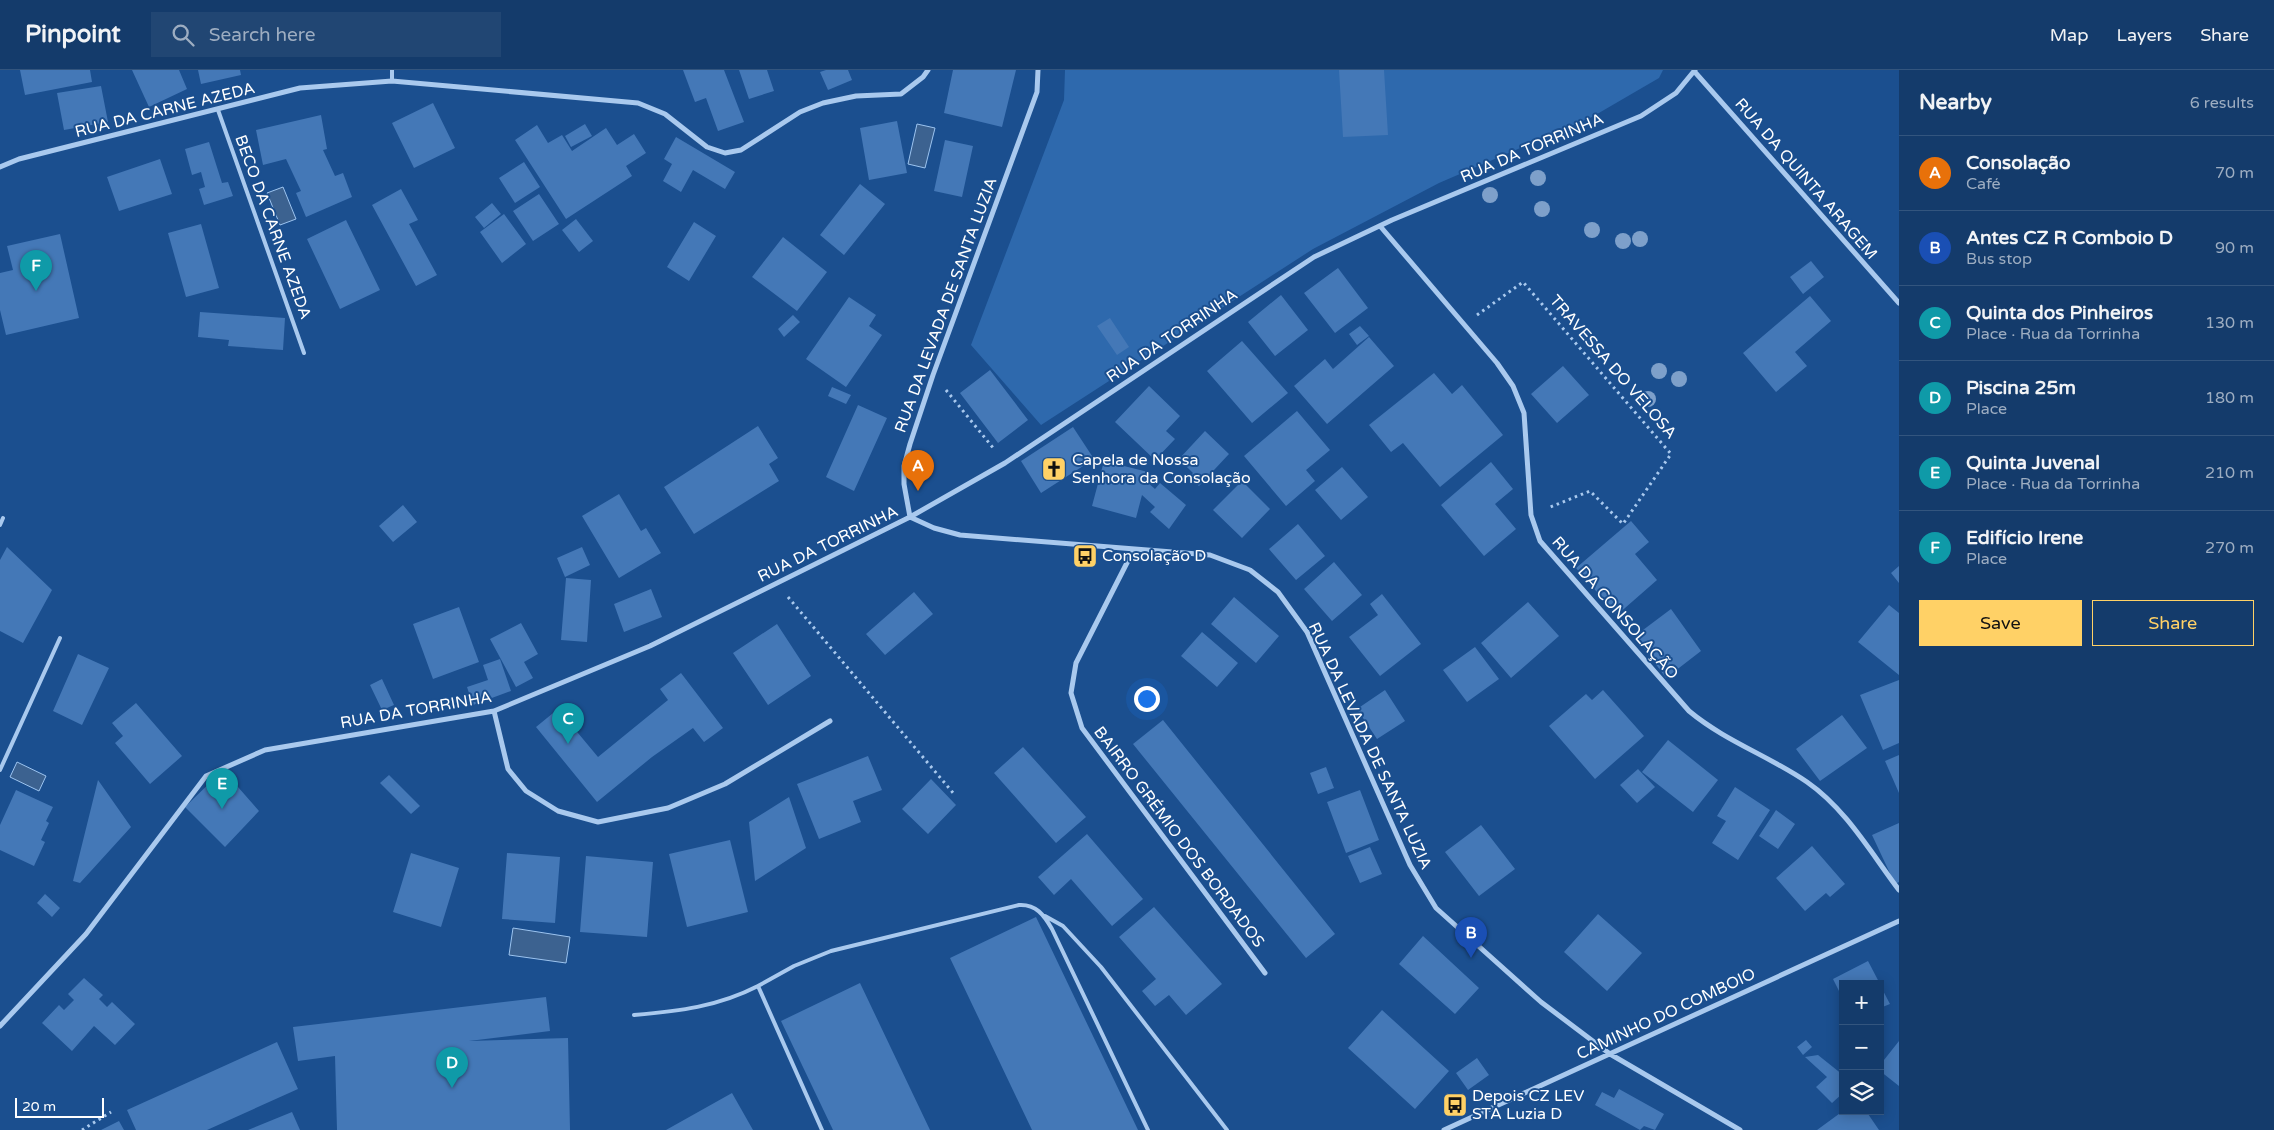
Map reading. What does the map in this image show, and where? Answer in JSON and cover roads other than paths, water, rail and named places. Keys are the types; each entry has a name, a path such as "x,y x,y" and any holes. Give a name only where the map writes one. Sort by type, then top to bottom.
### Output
{"street":[{"name":"RUA DA CARNE AZEDA","path":"0,166 19,159 300,88 392,81 638,103 665,114 707,147 726,153 741,150 800,112 823,103 856,96 901,94 924,77 928,70"},
{"name":"RUA DA LEVADA DE SANTA LUZIA","path":"1038,70 1037,92 932,375 904,466 904,484 910,518 934,528 960,535 1210,555 1250,570 1278,592 1307,632 1410,865 1436,908 1541,1002 1610,1054 1740,1130"},
{"name":"RUA DA TORRINHA","path":"0,1026 86,934 206,776 265,750 494,711 650,646 910,518 1005,463 1314,258 1380,226 1641,116 1676,93 1695,70"},
{"name":"RUA DA QUINTA ARAGEM","path":"1695,70 1899,303"},
{"name":"RUA DA CONSOLAÇÃO","path":"1380,226 1498,363 1513,386 1524,413 1531,515 1540,542 1689,711 1709,728 1806,782 1825,796 1840,812 1899,890"},
{"name":"BAIRRO GRÉMIO DOS BORDADOS","path":"1134,549 1076,663 1071,693 1079,719 1082,728 1265,973"},
{"path":"494,711 508,769 526,791 558,811 598,822 668,808 725,784 830,721"},
{"name":"CAMINHO DO COMBOIO","path":"1444,1130 1899,921"}],"lane":[{"path":"392,70 392,81"},
{"name":"BECO DA CARNE AZEDA","path":"218,110 304,352"},
{"path":"0,525 4,518"},
{"path":"0,770 60,638"},
{"path":"634,1015 712,1005 733,999 794,966 840,949 1019,905 1034,907 1063,926 1101,967 1227,1130"},
{"path":"1044,915 1148,1130"},
{"path":"758,986 822,1130"}],"place":[{"name":"Edifício Irene","path":"36,291"},
{"name":"Capela de Nossa Senhora da Consolação","path":"1054,469"},
{"name":"Consolação","path":"918,491"},
{"name":"Consolação D","path":"1085,556"},
{"name":"Quinta dos Pinheiros","path":"568,744"},
{"name":"Quinta Juvenal","path":"222,809"},
{"name":"Antes CZ R Comboio D","path":"1471,958"},
{"name":"Piscina 25m","path":"452,1088"},
{"name":"Depois CZ LEV STA Luzia D","path":"1455,1105"}]}
